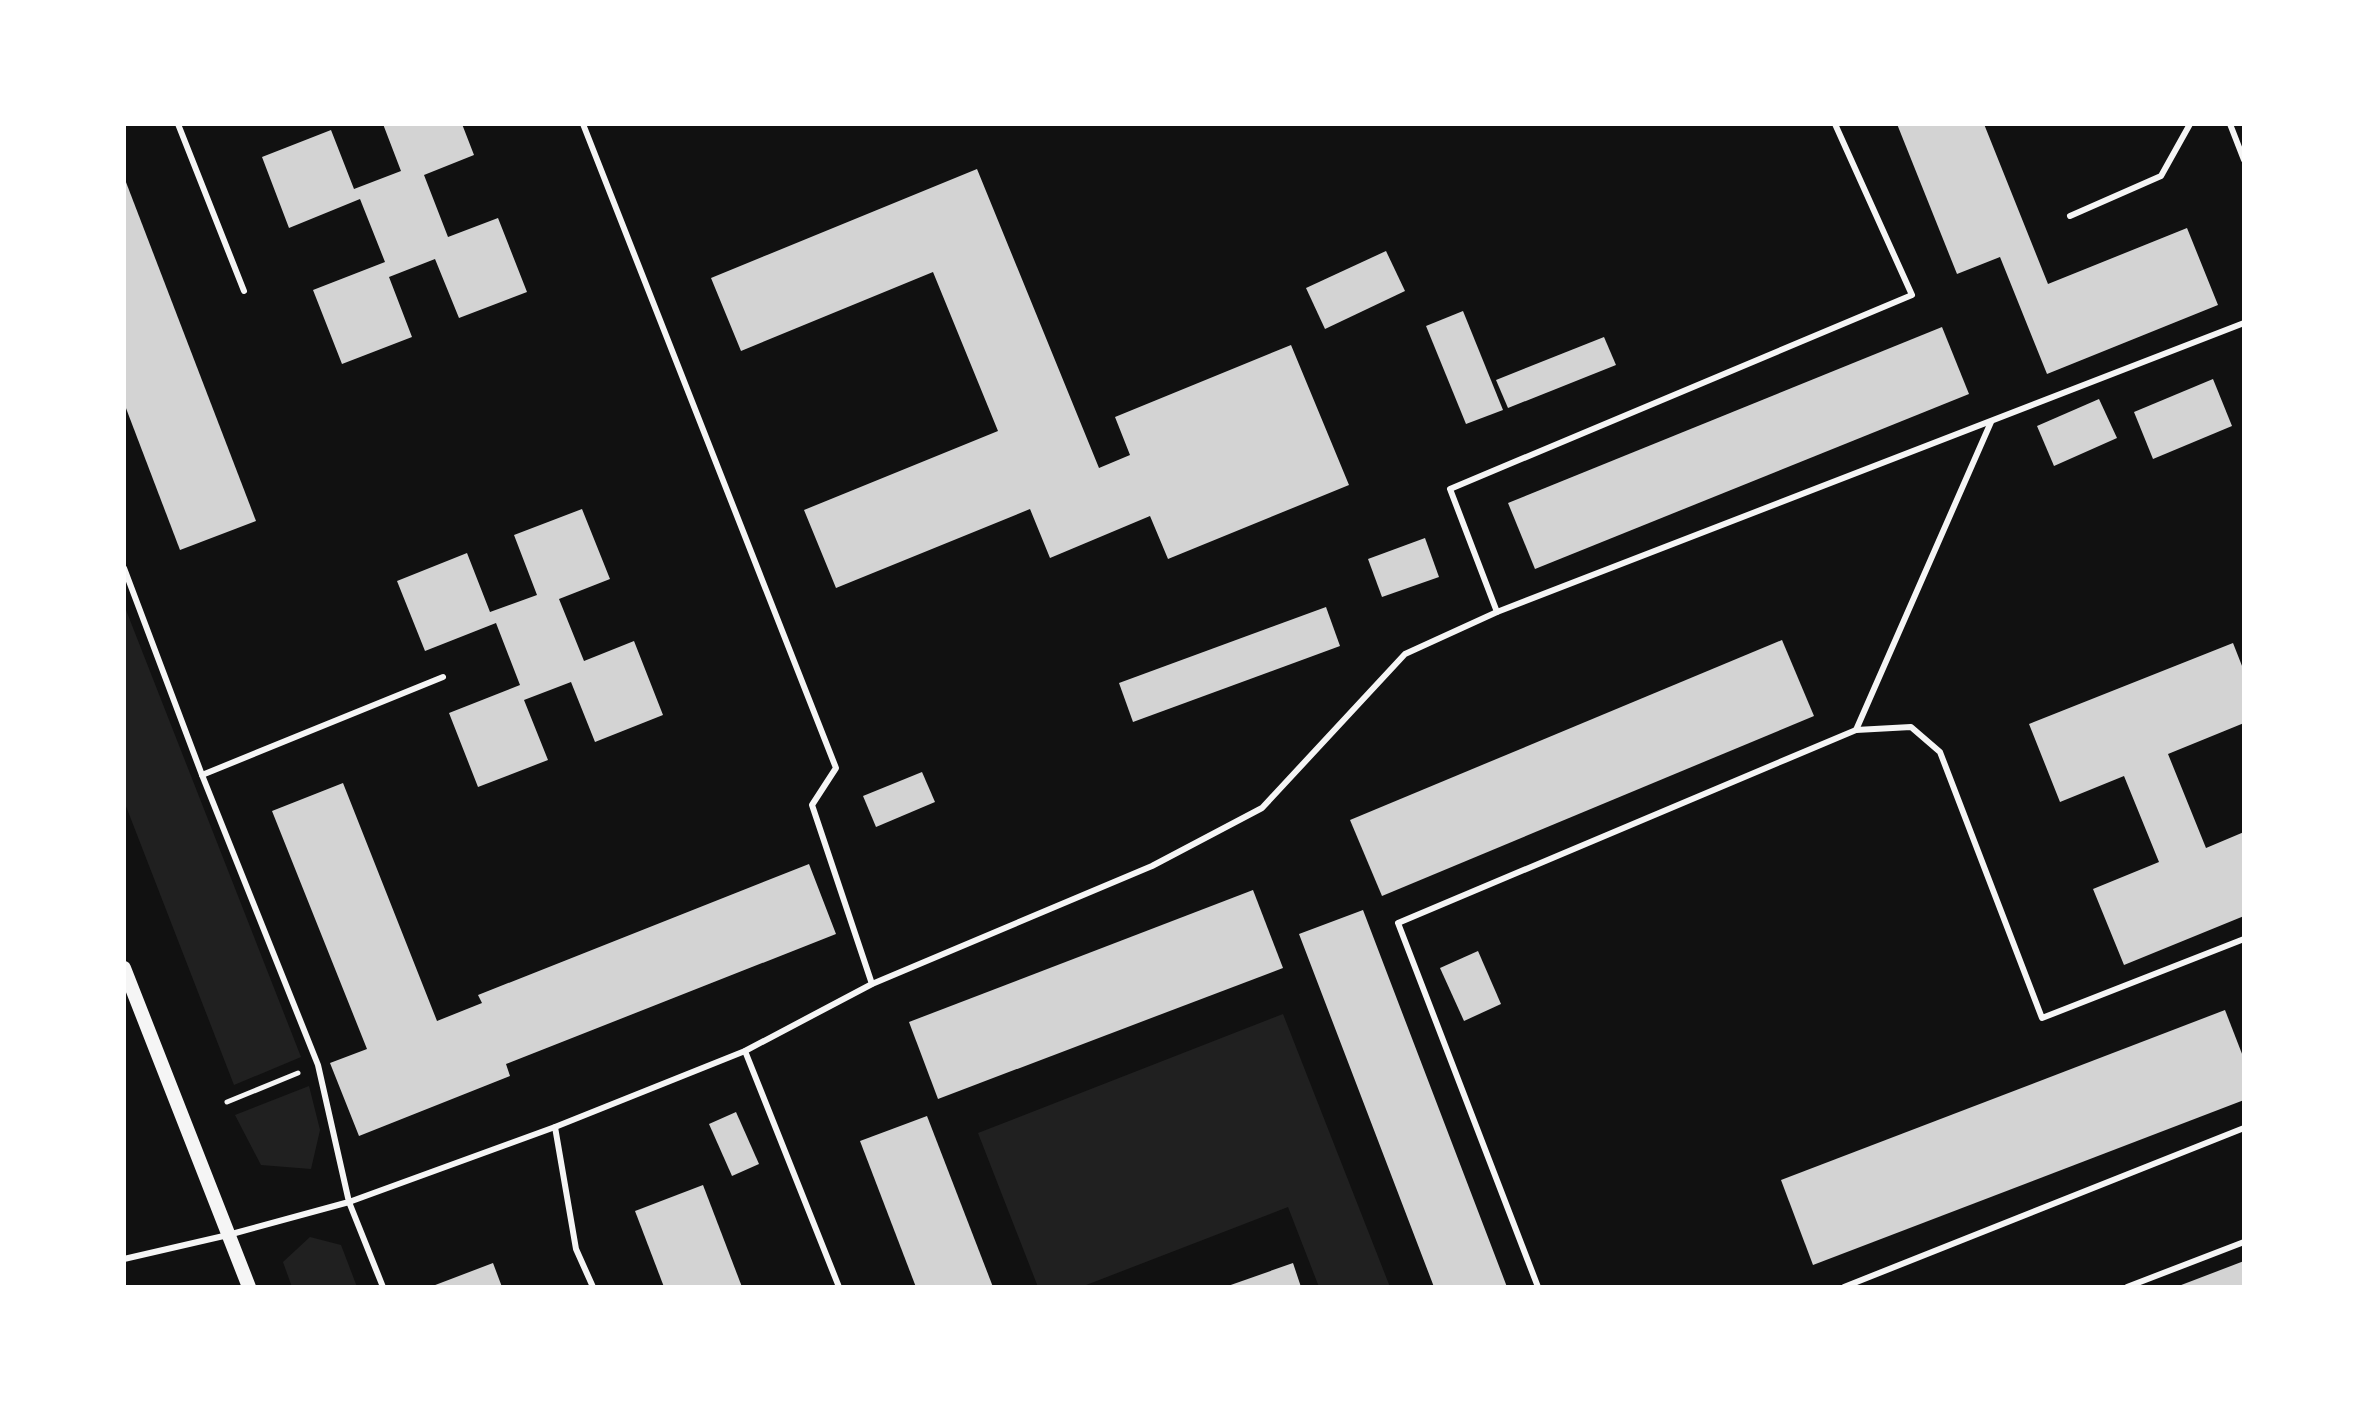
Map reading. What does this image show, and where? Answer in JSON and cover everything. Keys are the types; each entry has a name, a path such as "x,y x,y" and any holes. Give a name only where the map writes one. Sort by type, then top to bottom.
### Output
{"street":[{"path":"124,968 249,1287"}],"lane":[{"path":"178,124 244,291"},
{"path":"583,124 836,768 812,805 872,984"},
{"path":"1497,612 1450,489 1912,295 1835,124"},
{"path":"2070,216 2161,176 2190,124"},
{"path":"2230,124 2244,160"},
{"path":"124,1259 349,1202 555,1127 745,1051 872,984 1152,866 1262,808 1405,654 1497,612 2244,323"},
{"path":"1856,730 1991,422"},
{"path":"124,568 202,775 318,1065 349,1202 383,1287"},
{"path":"202,775 443,677"},
{"path":"1538,1287 1398,923 1856,730 1911,727 1940,752 2042,1018 2244,939"},
{"path":"745,1051 839,1287"},
{"path":"555,1127 576,1249 593,1287"},
{"path":"1844,1287 2244,1128"},
{"path":"2127,1287 2244,1242"}],"path":[{"path":"227,1102 318,1065"}],"shaded area":[{"path":"124,605 301,1057 234,1085 124,801"},
{"path":"1283,1014 1390,1287 1319,1287 1288,1207 1081,1287 1038,1287 978,1133"},
{"path":"309,1086 320,1130 311,1169 261,1165 235,1115"},
{"path":"310,1237 341,1245 357,1287 292,1287 283,1262"}],"building":[{"path":"383,124 462,124 474,155 424,175 448,237 498,218 527,292 459,318 435,259 389,277 412,337 342,364 313,290 385,262 360,199 289,228 262,157 331,130 354,189 401,171"},
{"path":"1897,124 1984,124 2048,284 2187,228 2218,305 2047,374 2000,257 1957,274"},
{"path":"977,169 1099,468 1130,455 1115,417 1291,345 1349,485 1168,559 1150,516 1050,558 1030,509 836,588 804,510 998,431 933,272 741,351 711,278"},
{"path":"124,177 256,521 180,550 124,403"},
{"path":"1386,251 1405,291 1325,329 1306,288"},
{"path":"1463,311 1503,410 1466,424 1426,326"},
{"path":"1942,327 1969,394 1535,569 1508,503"},
{"path":"1604,337 1616,365 1508,408 1496,380"},
{"path":"2213,379 2232,426 2153,459 2134,412"},
{"path":"2099,399 2117,438 2054,466 2037,426"},
{"path":"582,509 610,579 559,599 584,661 634,641 663,715 595,742 571,682 524,700 548,760 478,787 449,713 520,685 496,623 425,651 397,581 467,553 490,612 537,595 514,535"},
{"path":"1425,538 1439,577 1382,597 1368,559"},
{"path":"1326,607 1340,646 1133,722 1119,683"},
{"path":"1782,640 1814,716 1382,896 1350,820"},
{"path":"2233,643 2244,671 2244,723 2168,754 2206,848 2244,832 2244,916 2124,965 2093,889 2159,862 2124,776 2060,802 2029,724"},
{"path":"922,772 935,802 876,827 863,796"},
{"path":"343,783 437,1021 482,1003 478,995 809,864 836,934 506,1064 510,1076 359,1136 330,1063 367,1049 272,811"},
{"path":"1253,890 1283,968 938,1099 909,1022"},
{"path":"1363,910 1507,1287 1434,1287 1299,934"},
{"path":"1478,951 1501,1004 1464,1021 1440,968"},
{"path":"2225,1010 2244,1059 2244,1100 1813,1265 1781,1180"},
{"path":"736,1112 759,1164 732,1176 709,1124"},
{"path":"927,1116 993,1287 916,1287 914,1282 860,1141"},
{"path":"703,1185 742,1287 664,1287 635,1211"},
{"path":"2244,1261 2244,1287 2176,1287"},
{"path":"493,1263 502,1287 430,1287"},
{"path":"1293,1263 1301,1287 1225,1287"}]}
